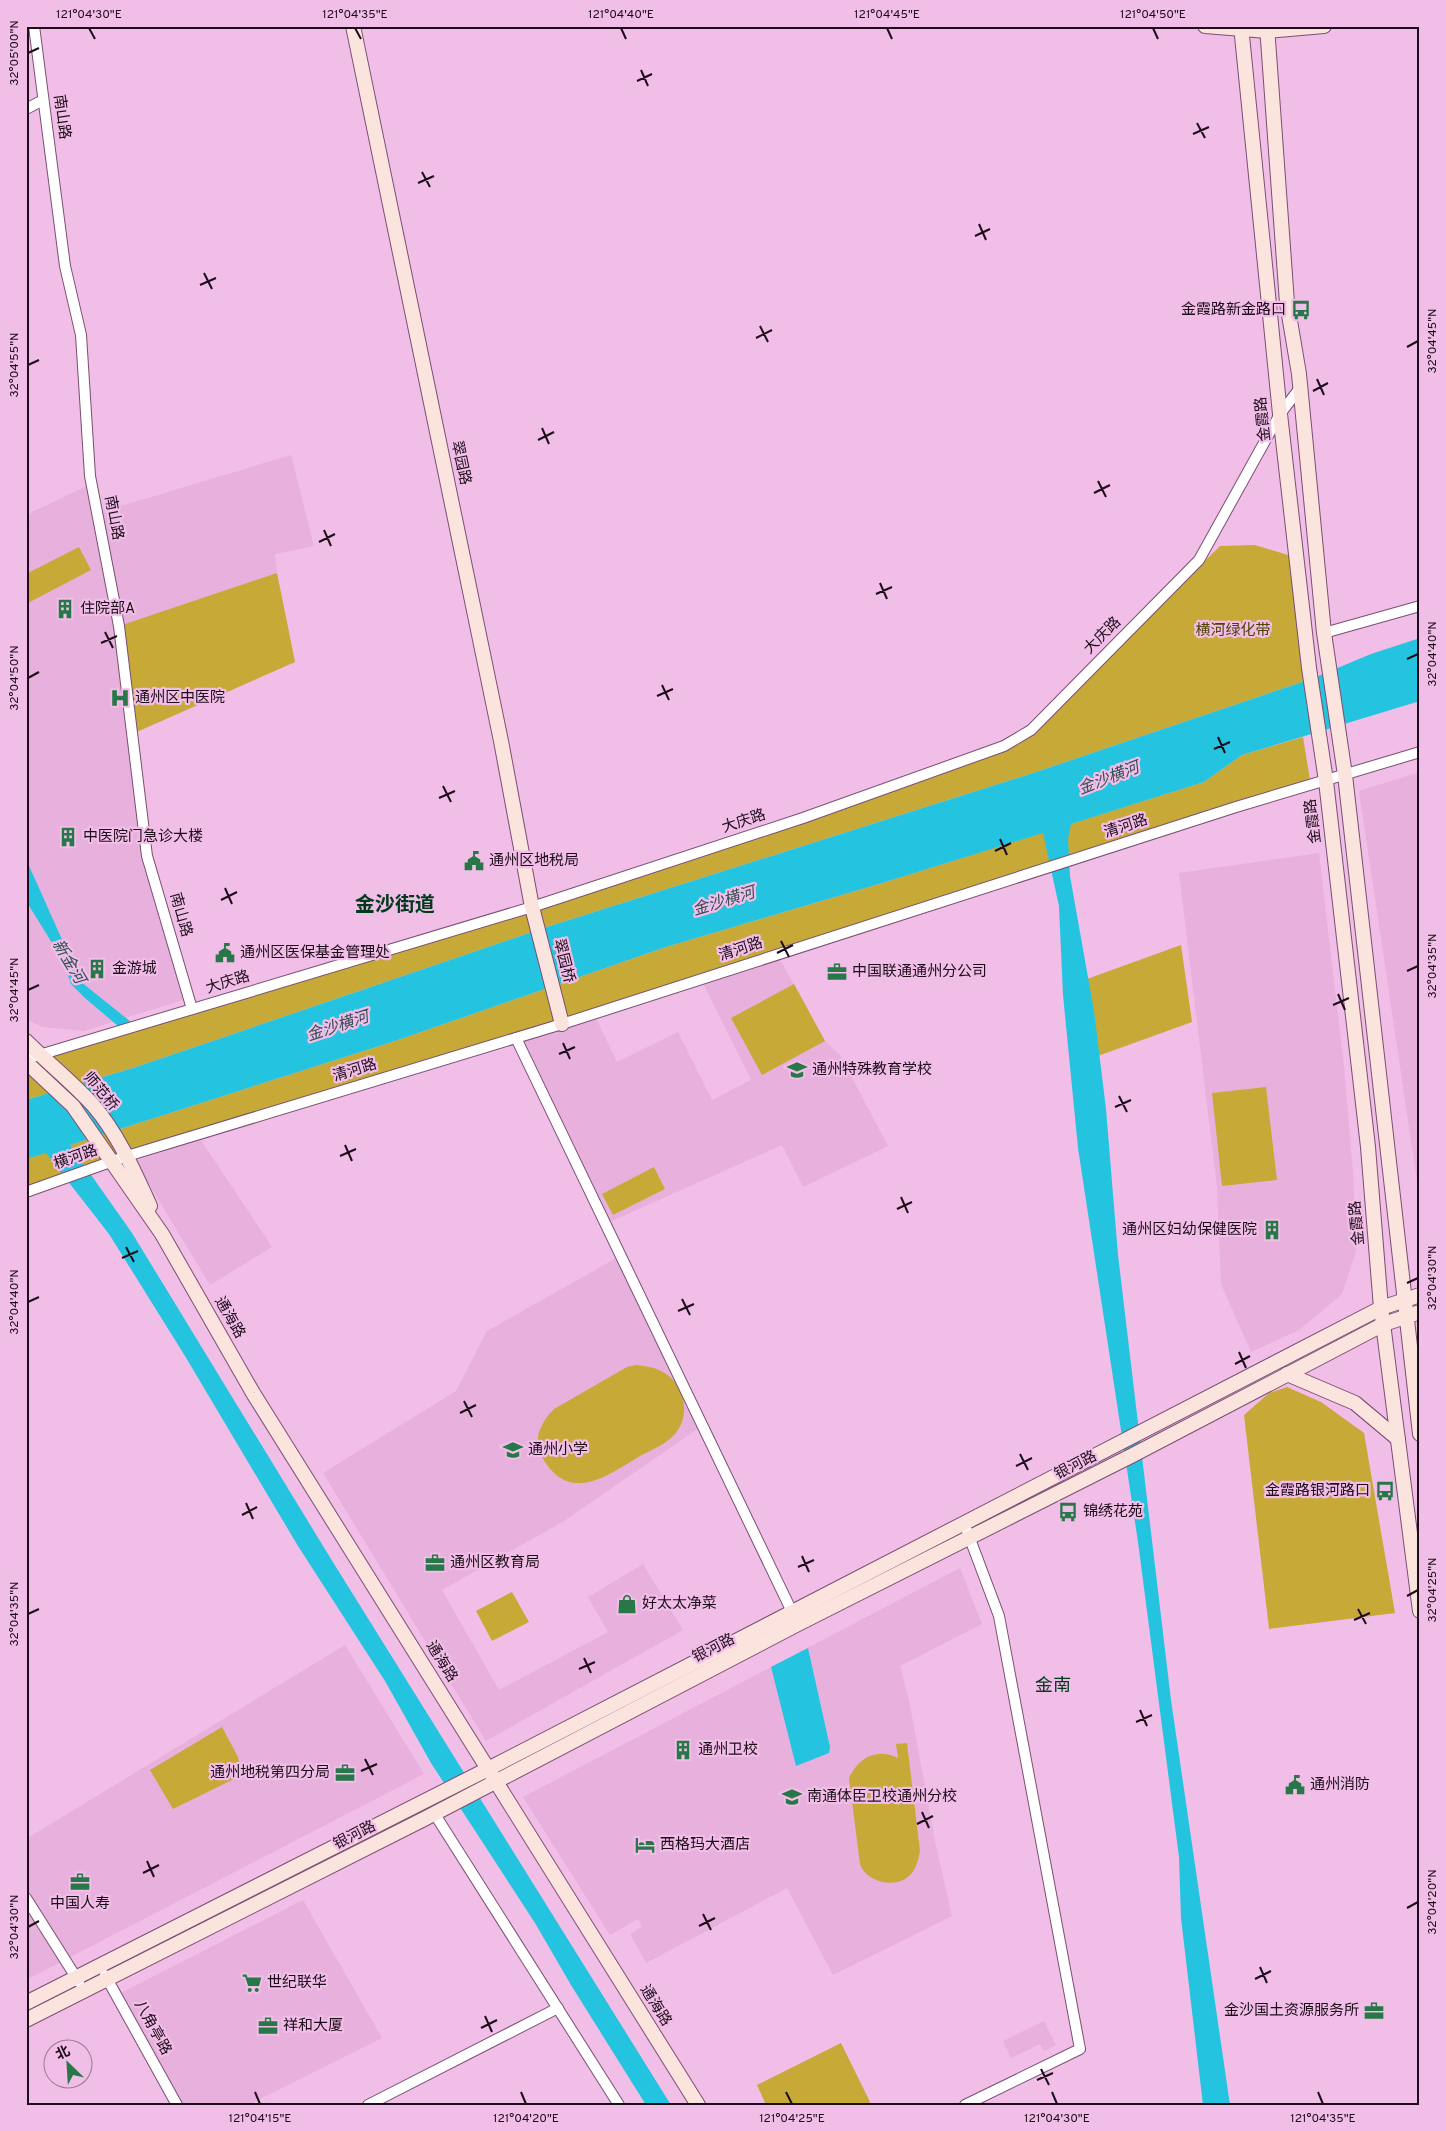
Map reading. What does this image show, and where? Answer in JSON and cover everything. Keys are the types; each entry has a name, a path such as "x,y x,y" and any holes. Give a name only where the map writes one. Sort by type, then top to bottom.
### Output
{"main road":[{"name":"翠园路","path":"352,26 501,741 532,907"},
{"path":"1204,26 1266,29 1324,26"},
{"name":"金霞路","path":"1241,28 1280,414 1309,668 1326,781 1368,1147 1382,1308 1420,1611"},
{"path":"1266,29 1288,303 1300,388 1324,633 1345,775 1420,1434"},
{"name":"翠园桥","path":"532,907 562,1024"},
{"name":"师范桥","path":"26,1041 66,1076 94,1107 128,1156"},
{"name":"师范桥","path":"26,1060 73,1106 111,1162"},
{"name":"通海路","path":"128,1156 162,1234"},
{"name":"通海路","path":"111,1162 162,1234 254,1393 698,2105"},
{"name":"银河路","path":"26,2003 488,1769 791,1611 1261,1372 1382,1308 1420,1295"},
{"name":"银河路","path":"26,2020 430,1816 798,1624 970,1538 1384,1324 1420,1312"},
{"path":"1288,1374 1355,1403 1398,1439"}],"street":[{"name":"南山路","path":"34,26 65,266 81,335 90,476 119,626 147,856 192,1009"},
{"path":"26,109 43,100"},
{"name":"大庆路","path":"26,1060 532,907 803,818 1004,746 1031,730 1199,560 1280,414 1300,388"},
{"path":"1324,633 1420,606"},
{"name":"清河路","path":"111,1162 562,1024 1236,807 1420,752"},
{"path":"516,1038 798,1624"},
{"name":"横河路","path":"26,1192 111,1162"},
{"path":"964,1523 999,1616 1080,2049 965,2105"},
{"path":"430,1816 558,2008 619,2105"},
{"path":"26,1898 84,1991"},
{"name":"八角亭路","path":"101,1965 106,1978 117,1994 177,2105"},
{"path":"368,2105 389,2100 558,2008"}],"shaded area":[{"name":"通州区中医院","path":"291,455 314,546 275,554 295,662 132,734 147,856 189,998 84,1031 42,1027 26,1019 26,515 93,483 101,512"},
{"path":"1420,772 1420,1201 1359,791"},
{"path":"1319,853 1344,1067 1353,1172 1356,1251 1342,1294 1299,1330 1251,1352 1221,1284 1217,1187 1179,873"},
{"path":"777,954 825,1041 840,1055 888,1146 803,1187 782,1145 605,1224 516,1038 594,1014 617,1062 678,1032 712,1100 751,1080 701,979"},
{"path":"200,1139 272,1247 210,1285 135,1161"},
{"name":"通州小学","path":"620,1256 699,1428 564,1521 442,1590 499,1690 608,1632 588,1597 643,1564 683,1630 486,1741 323,1473 456,1391 487,1331"},
{"name":"南通体臣卫校通州分校","path":"960,1568 982,1624 900,1666 909,1700 936,1846 952,1916 833,1975 787,1888 646,1963 630,1934 642,1927 638,1919 610,1935 523,1797"},
{"path":"345,1645 424,1774 26,1980 26,1839"},
{"path":"303,1900 382,2038 248,2105 177,2105 117,1995"},
{"path":"1044,2021 1056,2045 1044,2051 1040,2044 1011,2058 1003,2041"}],"green space":[{"name":"横河绿化带","path":"1255,545 1298,558 1311,679 1027,775 550,926 136,1067 26,1100 26,1059 804,820 1033,732 1220,546"},
{"path":"79,547 91,570 26,604 26,574"},
{"path":"277,573 295,662 132,734 119,626"},
{"path":"1303,737 1311,786 26,1192 26,1159 395,1041 666,947 879,884 1204,782 1242,755"},
{"path":"1181,945 1192,1022 1084,1061 1076,983"},
{"path":"794,984 825,1041 762,1075 731,1018"},
{"path":"1266,1087 1277,1180 1222,1186 1212,1093"},
{"path":"654,1167 665,1189 613,1215 602,1194"},
{"path":"636,1365 659,1370 674,1381 679,1389 684,1407 680,1426 675,1434 663,1444 602,1478 576,1483 564,1480 553,1472 539,1451 539,1432 545,1420 554,1409 627,1367"},
{"path":"1287,1387 1321,1402 1364,1433 1395,1613 1269,1629 1244,1415 1269,1393"},
{"path":"512,1592 529,1622 492,1641 476,1611"},
{"path":"222,1727 238,1757 242,1775 173,1809 150,1770"},
{"path":"907,1743 920,1851 916,1867 908,1877 899,1882 892,1883 879,1881 867,1874 860,1864 849,1778 858,1765 869,1756 883,1754 898,1758 896,1744"},
{"path":"841,2043 870,2102 866,2105 766,2105 757,2085"}],"water":[{"name":"金沙横河","path":"1420,638 1420,701 1242,755 1204,782 1071,824 1068,839 1070,876 1094,1011 1106,1109 1118,1255 1171,1700 1230,2105 1203,2105 1181,1918 1179,1857 1138,1542 1078,1148 1063,995 1059,906 1043,833 666,947 395,1041 70,1145 132,1233 331,1559 671,2105 646,2105 571,1985 535,1923 431,1763 385,1681 298,1546 185,1356 109,1234 46,1153 26,1159 26,1100 136,1067 550,926 1027,775 1311,679 1371,654"},
{"name":"新金河","path":"26,859 81,982 131,1022 118,1026 71,984 62,959 26,901"},
{"path":"808,1648 830,1747 829,1753 796,1766 771,1667"}],"place":[{"name":"金霞路新金路口","path":"1301,310"},
{"name":"住院部A","path":"65,609"},
{"name":"通州区中医院","path":"120,698"},
{"name":"中医院门急诊大楼","path":"68,837"},
{"name":"通州区地税局","path":"474,861"},
{"name":"通州区医保基金管理处","path":"225,953"},
{"name":"金游城","path":"97,969"},
{"name":"中国联通通州分公司","path":"837,972"},
{"name":"通州特殊教育学校","path":"797,1070"},
{"name":"通州区妇幼保健医院","path":"1272,1230"},
{"name":"通州小学","path":"513,1450"},
{"name":"金霞路银河路口","path":"1385,1491"},
{"name":"锦绣花苑","path":"1068,1512"},
{"name":"通州区教育局","path":"435,1563"},
{"name":"好太太净菜","path":"627,1604"},
{"name":"通州卫校","path":"683,1750"},
{"name":"通州地税第四分局","path":"345,1773"},
{"name":"通州消防","path":"1295,1785"},
{"name":"南通体臣卫校通州分校","path":"792,1797"},
{"name":"西格玛大酒店","path":"645,1845"},
{"name":"中国人寿","path":"80,1882"},
{"name":"世纪联华","path":"252,1983"},
{"name":"金沙国土资源服务所","path":"1374,2011"},
{"name":"祥和大厦","path":"268,2026"}],"district":[{"name":"金沙街道","path":"395,906"},
{"name":"金南","path":"1053,1686"}]}
